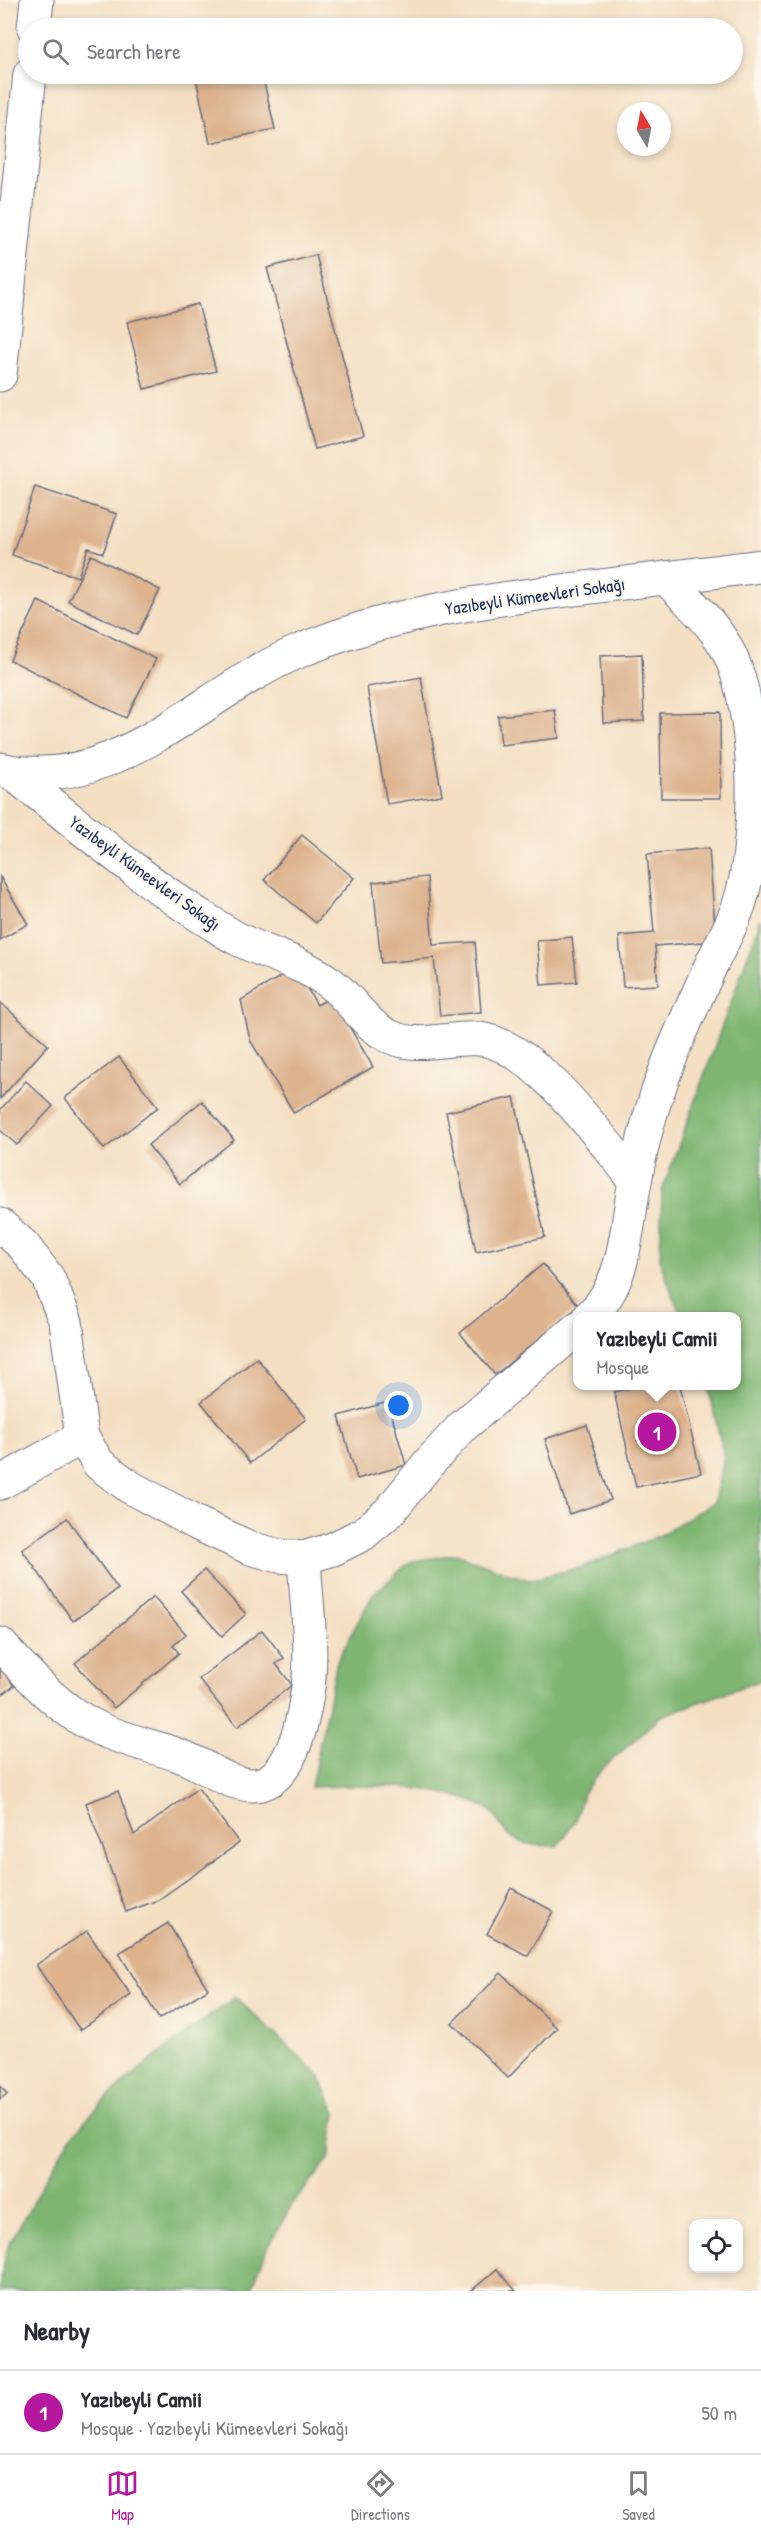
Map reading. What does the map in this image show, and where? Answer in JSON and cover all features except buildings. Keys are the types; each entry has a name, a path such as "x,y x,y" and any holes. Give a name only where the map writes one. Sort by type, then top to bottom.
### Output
{"street":[{"path":"35,18 37,0"},
{"path":"0,375 29,84"},
{"name":"Yazıbeyli Kümeevleri Sokağı","path":"4,770 50,773 92,765 120,755 177,723 250,676 294,654 338,636 395,619 487,601 761,566"},
{"path":"594,1312 610,1289 622,1259 635,1180 656,1097 690,1011 738,907 749,866 753,780 744,702 730,655 709,624 666,578"},
{"name":"Yazıbeyli Kümeevleri Sokağı","path":"4,770 193,911 236,938 310,971 331,984 371,1024 390,1037 409,1043 478,1039 497,1042 518,1054 571,1102 635,1180"},
{"path":"0,1225 24,1245 48,1278 66,1322 82,1437 99,1464 130,1487 187,1518 250,1548 279,1556 304,1558 333,1549 363,1534 389,1512 463,1426 573,1332"},
{"path":"0,1483 82,1437"},
{"path":"0,1644 26,1672 65,1707 99,1728 196,1761 228,1779 254,1785 272,1779 287,1762 296,1739 308,1693 304,1558"}],"green space":[{"path":"761,919 761,1680 661,1716 602,1769 583,1793 576,1820 558,1846 526,1844 519,1841 507,1833 487,1808 445,1793 378,1786 311,1787 337,1661 373,1594 410,1562 456,1554 528,1580 583,1567 659,1536 714,1502 724,1456 709,1390 741,1390 741,1312 679,1312 660,1261 662,1191"},
{"path":"235,1997 318,2074 336,2113 329,2159 291,2206 266,2251 251,2291 0,2291 4,2258 12,2240 50,2170 76,2132 96,2109 129,2079"}],"place":[{"name":"Yazıbeyli Camii","path":"657,1432"}]}
